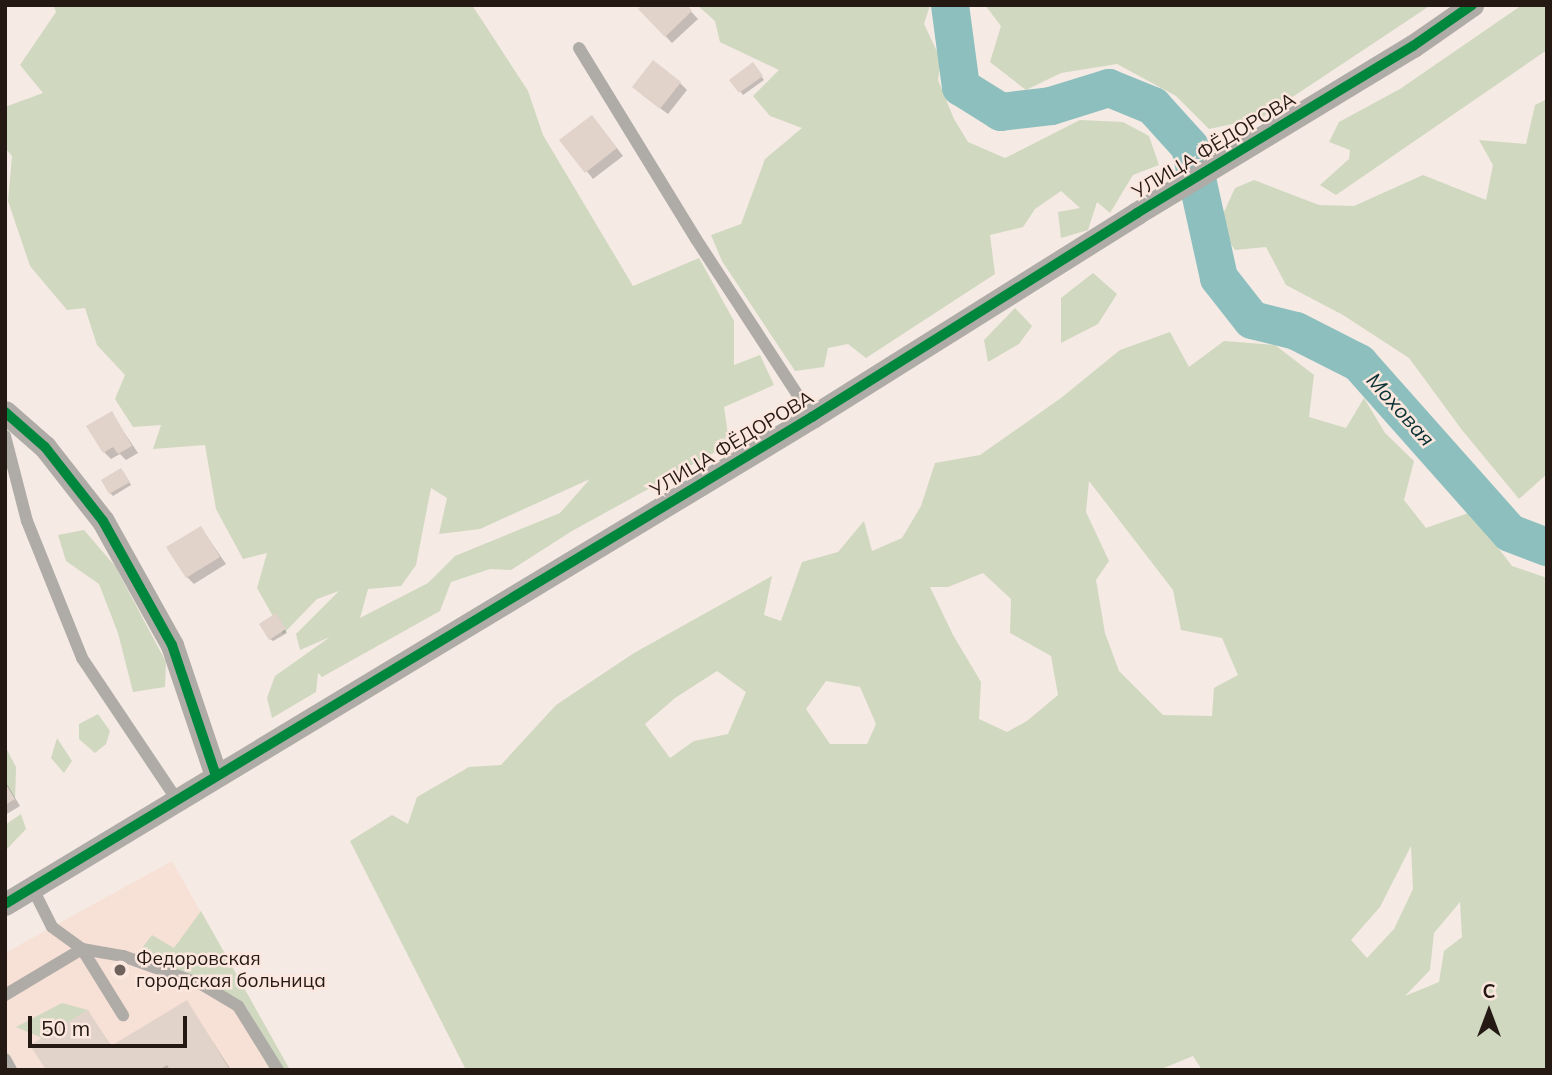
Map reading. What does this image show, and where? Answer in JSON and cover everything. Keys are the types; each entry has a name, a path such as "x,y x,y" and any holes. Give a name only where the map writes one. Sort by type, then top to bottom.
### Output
{"street":[{"name":"УЛИЦА ФЁДОРОВА","path":"5,904 812,417 1137,213 1413,46 1472,5"},
{"path":"5,412 45,447 103,521 172,645 216,776"}],"lane":[{"path":"579,48 696,239 812,417"},
{"path":"5,436 27,521 82,658 177,800"},
{"path":"33,889 52,927 82,949 123,1015"},
{"path":"5,995 82,949 123,956 203,985 238,1006 278,1070"},
{"path":"5,1059 11,1070"}],"shaded area":[{"name":"Федоровская городская больница","path":"172,861 290,1070 5,1070 5,953"}],"green space":[{"path":"53,5 472,5 528,91 543,135 633,286 699,258 734,321 734,365 760,355 774,385 724,407 728,435 719,450 572,531 511,570 490,569 451,582 440,611 322,677 318,673 316,692 272,718 267,698 275,676 330,637 300,650 296,634 339,591 317,599 283,634 257,588 267,553 243,559 216,509 205,445 153,449 161,425 133,427 115,399 125,375 97,345 85,308 67,310 30,266 8,201 12,156 5,148 5,107 43,93 20,65 56,12","holes":["590,479 560,513 455,556 428,583 360,618 368,589 401,586 416,565 431,488 447,498 439,534 480,529"]},
{"path":"697,5 930,5 924,24 941,60 938,80 954,119 968,142 1005,158 1080,120 1123,122 1149,136 1159,165 1133,175 1110,213 1097,202 1088,230 1061,238 1058,212 1080,208 1061,191 1035,209 1023,227 990,235 995,274 866,358 848,344 828,348 824,367 795,371 722,261 711,235 741,224 765,159 802,128 770,116 753,96 779,70 720,42 715,21"},
{"path":"985,5 1431,5 1261,118 1209,129 1176,96 1117,64 1061,73 1026,90 990,62 1001,26"},
{"path":"1522,5 1547,5 1547,50 1336,195 1320,185 1349,159 1350,150 1329,142 1339,122 1400,89"},
{"path":"1547,99 1547,474 1519,499 1462,430 1409,358 1343,315 1286,285 1266,247 1235,250 1218,225 1235,188 1254,180 1319,205 1354,206 1423,175 1486,200 1493,165 1479,140 1526,144 1535,105"},
{"path":"1093,273 1117,294 1098,324 1061,343 1061,298"},
{"path":"1015,308 1032,326 1019,344 988,362 984,340"},
{"path":"1170,332 1189,367 1224,341 1275,345 1314,375 1309,417 1346,428 1364,398 1385,433 1414,461 1404,500 1426,528 1471,512 1512,566 1547,578 1547,1070 1202,1070 1193,1056 1159,1070 466,1070 350,841 392,815 408,824 417,797 469,767 501,765 556,705 634,653 772,576 764,615 781,621 802,562 838,552 864,521 872,551 902,538 921,506 935,463 980,455 1061,398 1120,350","holes":["1089,481 1173,590 1181,630 1222,638 1238,675 1214,688 1212,716 1163,715 1119,671 1105,633 1096,580 1109,561 1086,512","983,573 1011,599 1010,633 1051,656 1058,695 1027,721 1007,732 979,719 981,682 953,635 930,587 948,587","717,671 746,692 728,734 694,741 670,758 645,724 675,698","826,681 860,687 876,724 867,744 830,744 806,709","1411,846 1413,889 1394,929 1367,958 1351,940 1380,907","1460,902 1462,937 1444,951 1439,982 1405,996 1430,970 1434,933"]},
{"path":"84,530 115,566 166,662 165,687 133,692 118,633 99,584 66,561 58,535"},
{"path":"98,714 110,731 106,744 95,753 79,739 79,724"},
{"path":"57,738 72,761 64,773 51,758"},
{"path":"5,746 16,767 15,799 5,783"},
{"path":"21,814 26,829 5,851 5,825"},
{"path":"201,911 290,1070 270,1070 228,997 139,952 152,935 174,948"},
{"path":"62,1003 88,1010 42,1038 16,1027"}],"building":[{"path":"642,5 687,5 692,11 665,37 638,9"},
{"path":"653,60 681,82 660,109 632,87"},
{"path":"753,62 763,76 739,93 729,80"},
{"path":"592,115 617,148 585,173 559,140"},
{"path":"112,411 132,446 118,454 113,447 103,453 86,426"},
{"path":"121,468 130,482 109,494 101,480"},
{"path":"201,526 220,557 186,578 166,547"},
{"path":"276,613 286,629 269,640 259,624"},
{"path":"5,783 15,799 5,805"},
{"path":"187,1000 230,1070 170,1070 167,1065 159,1070 46,1070 30,1045 88,1010 111,1046"}],"waterway":[{"name":"Моховая","path":"950,5 961,87 1001,112 1051,106 1109,88 1153,106 1190,147 1219,278 1252,320 1296,331 1359,363 1510,533 1547,547"}],"cycle path":[{"path":"5,904 812,417 1137,213 1413,46 1472,5"},
{"path":"5,412 45,447 103,521 172,645 216,776"}],"place":[{"name":"Федоровская городская больница","path":"120,970"}]}
